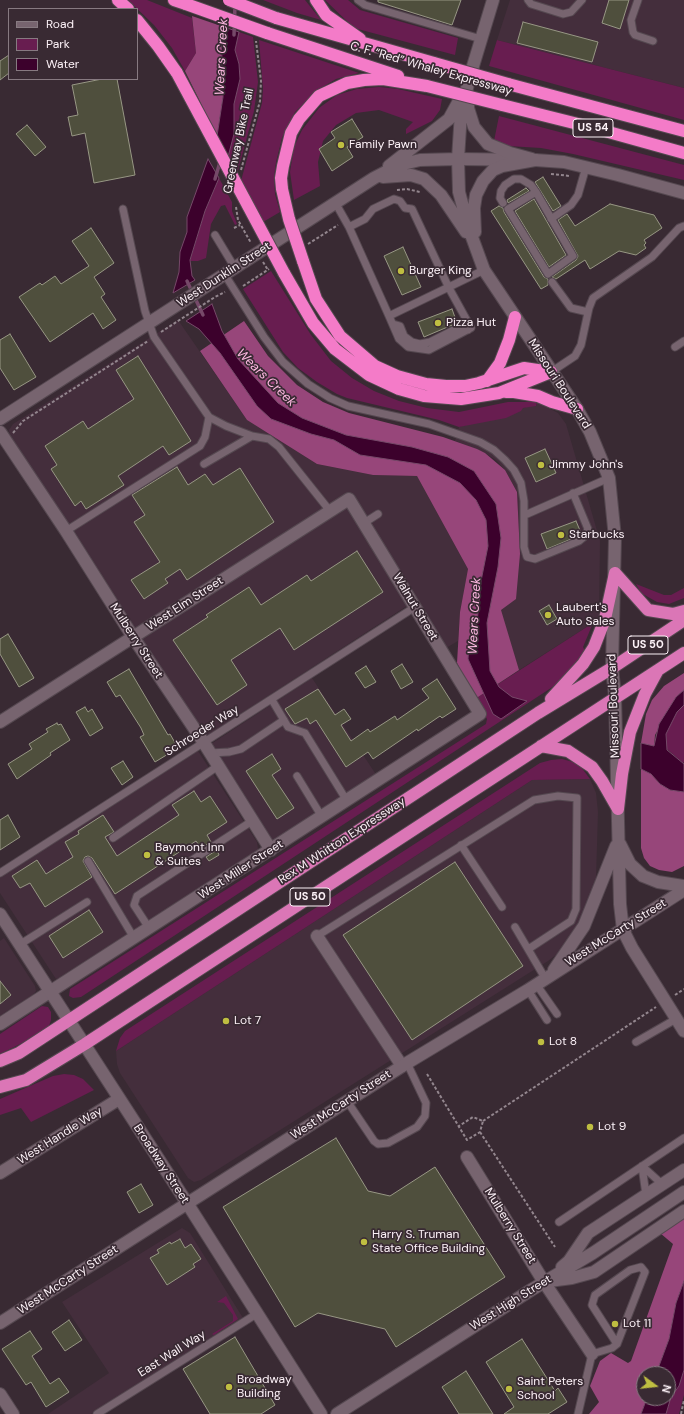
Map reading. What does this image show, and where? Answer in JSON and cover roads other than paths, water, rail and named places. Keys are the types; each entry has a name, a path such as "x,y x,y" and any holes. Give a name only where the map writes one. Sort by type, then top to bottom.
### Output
{"highway":[{"path":"118,0 127,8"},
{"name":"C. F. “Red” Whaley Expressway","path":"174,0 262,35 427,86 684,153"},
{"name":"C. F. “Red” Whaley Expressway","path":"229,0 276,18 370,46 684,131"},
{"path":"316,0 326,16 370,46"},
{"path":"138,21 177,73 279,269 314,324 335,349 369,375 399,389 424,396 461,399 514,392 538,396 552,402 577,409"},
{"path":"427,86 383,79 347,83 319,96 299,119 291,133 282,166 282,189 289,219 316,299 340,336 358,354 375,366 397,376 446,386 465,386 487,381 524,368 551,372"},
{"path":"487,381 500,363 509,340 514,317"},
{"path":"499,393 551,372"},
{"path":"615,573 648,610 673,614 684,611"},
{"path":"538,713 567,683 594,647 605,619 615,573"},
{"name":"Rex M Whitton Expressway","path":"0,1061 19,1053 69,1021 538,713 612,668 684,620"},
{"name":"US 50","path":"0,1088 26,1080 85,1044 615,696 684,653"},
{"path":"618,810 622,774 630,732 645,694 658,669"},
{"path":"541,746 568,751 592,767 602,781 618,810"}],"street":[{"name":"Missouri Boulevard","path":"494,0 470,76 462,112 458,159 459,192 476,250 484,270 514,317 577,409 590,432 609,478 614,538 615,573 612,668 615,696 620,904 623,930 632,948 684,1031"},
{"path":"470,76 468,108 474,127 488,144 510,153 535,160 564,162 684,193"},
{"path":"374,178 449,119 458,105 470,76"},
{"name":"West Dunklin Street","path":"0,419 336,204 374,178 399,165 420,160 535,160"},
{"path":"476,250 474,208 476,195 483,181 493,170 502,166 535,160"},
{"path":"374,178 411,175 424,179 441,196 476,250"},
{"name":"Mulberry Street","path":"2,435 207,748 271,850"},
{"name":"West Elm Street","path":"0,722 350,499"},
{"name":"Walnut Street","path":"350,499 480,714"},
{"name":"West Miller Street","path":"0,1024 480,714"},
{"path":"618,841 630,864 644,876 658,882 684,886"},
{"path":"540,981 584,926 618,841"},
{"name":"West McCarty Street","path":"0,1323 405,1064 623,930 684,890"},
{"name":"Broadway Street","path":"0,914 258,1313 321,1414"},
{"path":"317,936 405,1064"},
{"name":"West Handle Way","path":"0,1173 119,1099"},
{"name":"Mulberry Street","path":"467,1157 544,1282 592,1354"},
{"path":"544,1282 569,1261 588,1233 684,1170"},
{"name":"West High Street","path":"337,1414 544,1282 593,1253 684,1192"},
{"path":"544,1282 572,1278 594,1272 684,1211"},
{"path":"0,1394 13,1414"}],"lane":[{"path":"358,0 365,5 481,39"},
{"path":"528,0 531,4 563,14 570,12 582,0"},
{"path":"638,0 631,20 633,32 635,35 653,41"},
{"path":"552,220 571,205 578,195 586,167"},
{"path":"503,203 500,198 501,191 505,185 514,179 521,179 531,185 536,192 573,256 548,274 508,209 536,192"},
{"path":"336,204 349,227 399,339 408,347 429,350 471,328 449,288 412,210 405,208 400,201 394,199 373,209 365,220 349,227"},
{"path":"123,209 148,324 154,337 209,417 252,436 269,439 279,447 330,511"},
{"path":"551,372 575,356 582,345 588,312 593,298 652,257 679,228 684,226"},
{"path":"215,235 235,268"},
{"path":"389,316 484,270"},
{"path":"225,275 264,337 284,362 308,384 330,398 348,406 429,424 480,442 494,450 514,470 520,483 524,501 524,548 527,557 535,559 579,541 585,536 588,529 573,493"},
{"path":"552,282 571,308 588,312"},
{"path":"675,347 684,342"},
{"path":"66,531 200,446 205,437 209,417"},
{"path":"204,464 252,436"},
{"path":"524,515 609,478"},
{"path":"364,523 378,514"},
{"name":"Schroeder Way","path":"0,873 207,748 272,700 415,607"},
{"path":"272,700 288,727 305,733 348,800"},
{"path":"207,748 229,752 241,749 284,720"},
{"path":"113,838 218,766"},
{"path":"297,776 322,817"},
{"path":"317,936 534,800 558,796 577,798 576,909 570,921 530,948"},
{"path":"149,928 134,905 138,896 252,821"},
{"path":"461,845 502,907"},
{"path":"88,862 134,938"},
{"path":"19,945 87,902"},
{"path":"515,927 530,948 540,981 548,1020"},
{"path":"540,981 557,1014"},
{"path":"636,1042 676,1019"},
{"path":"347,1101 374,1141 378,1144 388,1143 417,1127 425,1116 426,1103 405,1064"},
{"path":"560,1222 684,1138"},
{"path":"642,1166 662,1184"},
{"path":"642,1166 646,1195"},
{"path":"578,1414 580,1398 592,1354 612,1348 617,1344 645,1272 641,1267 630,1270 595,1295 592,1305 617,1344"},
{"name":"East Wall Way","path":"97,1414 258,1313"}],"water":[{"path":"221,26 239,32 235,50 239,64 240,79 234,104 234,134 228,157 217,136 223,97"},
{"path":"208,159 219,178 205,211 190,260 192,276 195,280 173,293 179,272 180,252 187,232 187,217"},
{"path":"212,304 222,331 238,359 278,403 302,418 346,435 412,447 448,457 474,471 496,504 501,538 498,567 487,623 490,671 499,687 512,697 527,701 501,719 493,714 468,659 469,640 477,623 481,581 488,546 486,520 476,500 460,483 426,465 360,455 334,440 311,434 271,419 257,406 220,353 199,329 186,321"},
{"path":"684,690 684,705 677,712 666,734 667,750 684,764 684,792 670,790 660,784 651,774 641,769 641,743 654,746 659,724 676,697"},
{"path":"684,1281 684,1370 679,1386 676,1390 676,1366 659,1366 669,1339 676,1303"},
{"path":"644,1406 668,1406 666,1414 641,1414"}],"waterway":[{"name":"Wears Creek","path":"234,35 235,5"},
{"name":"Wears Creek","path":"215,179 220,162"},
{"name":"Wears Creek","path":"187,281 203,315"}],"place":[{"name":"Family Pawn","path":"341,145"},
{"name":"Burger King","path":"401,271"},
{"name":"Pizza Hut","path":"438,323"},
{"name":"Jimmy John's","path":"541,465"},
{"name":"Starbucks","path":"561,535"},
{"name":"Laubert's Auto Sales","path":"548,615"},
{"name":"Baymont Inn & Suites","path":"147,855"},
{"name":"Lot 7","path":"226,1021"},
{"name":"Lot 8","path":"541,1042"},
{"name":"Lot 9","path":"590,1127"},
{"name":"Harry S. Truman State Office Building","path":"364,1242"},
{"name":"Lot 11","path":"615,1324"},
{"name":"Broadway Building","path":"229,1387"},
{"name":"Saint Peters School","path":"509,1389"}]}
